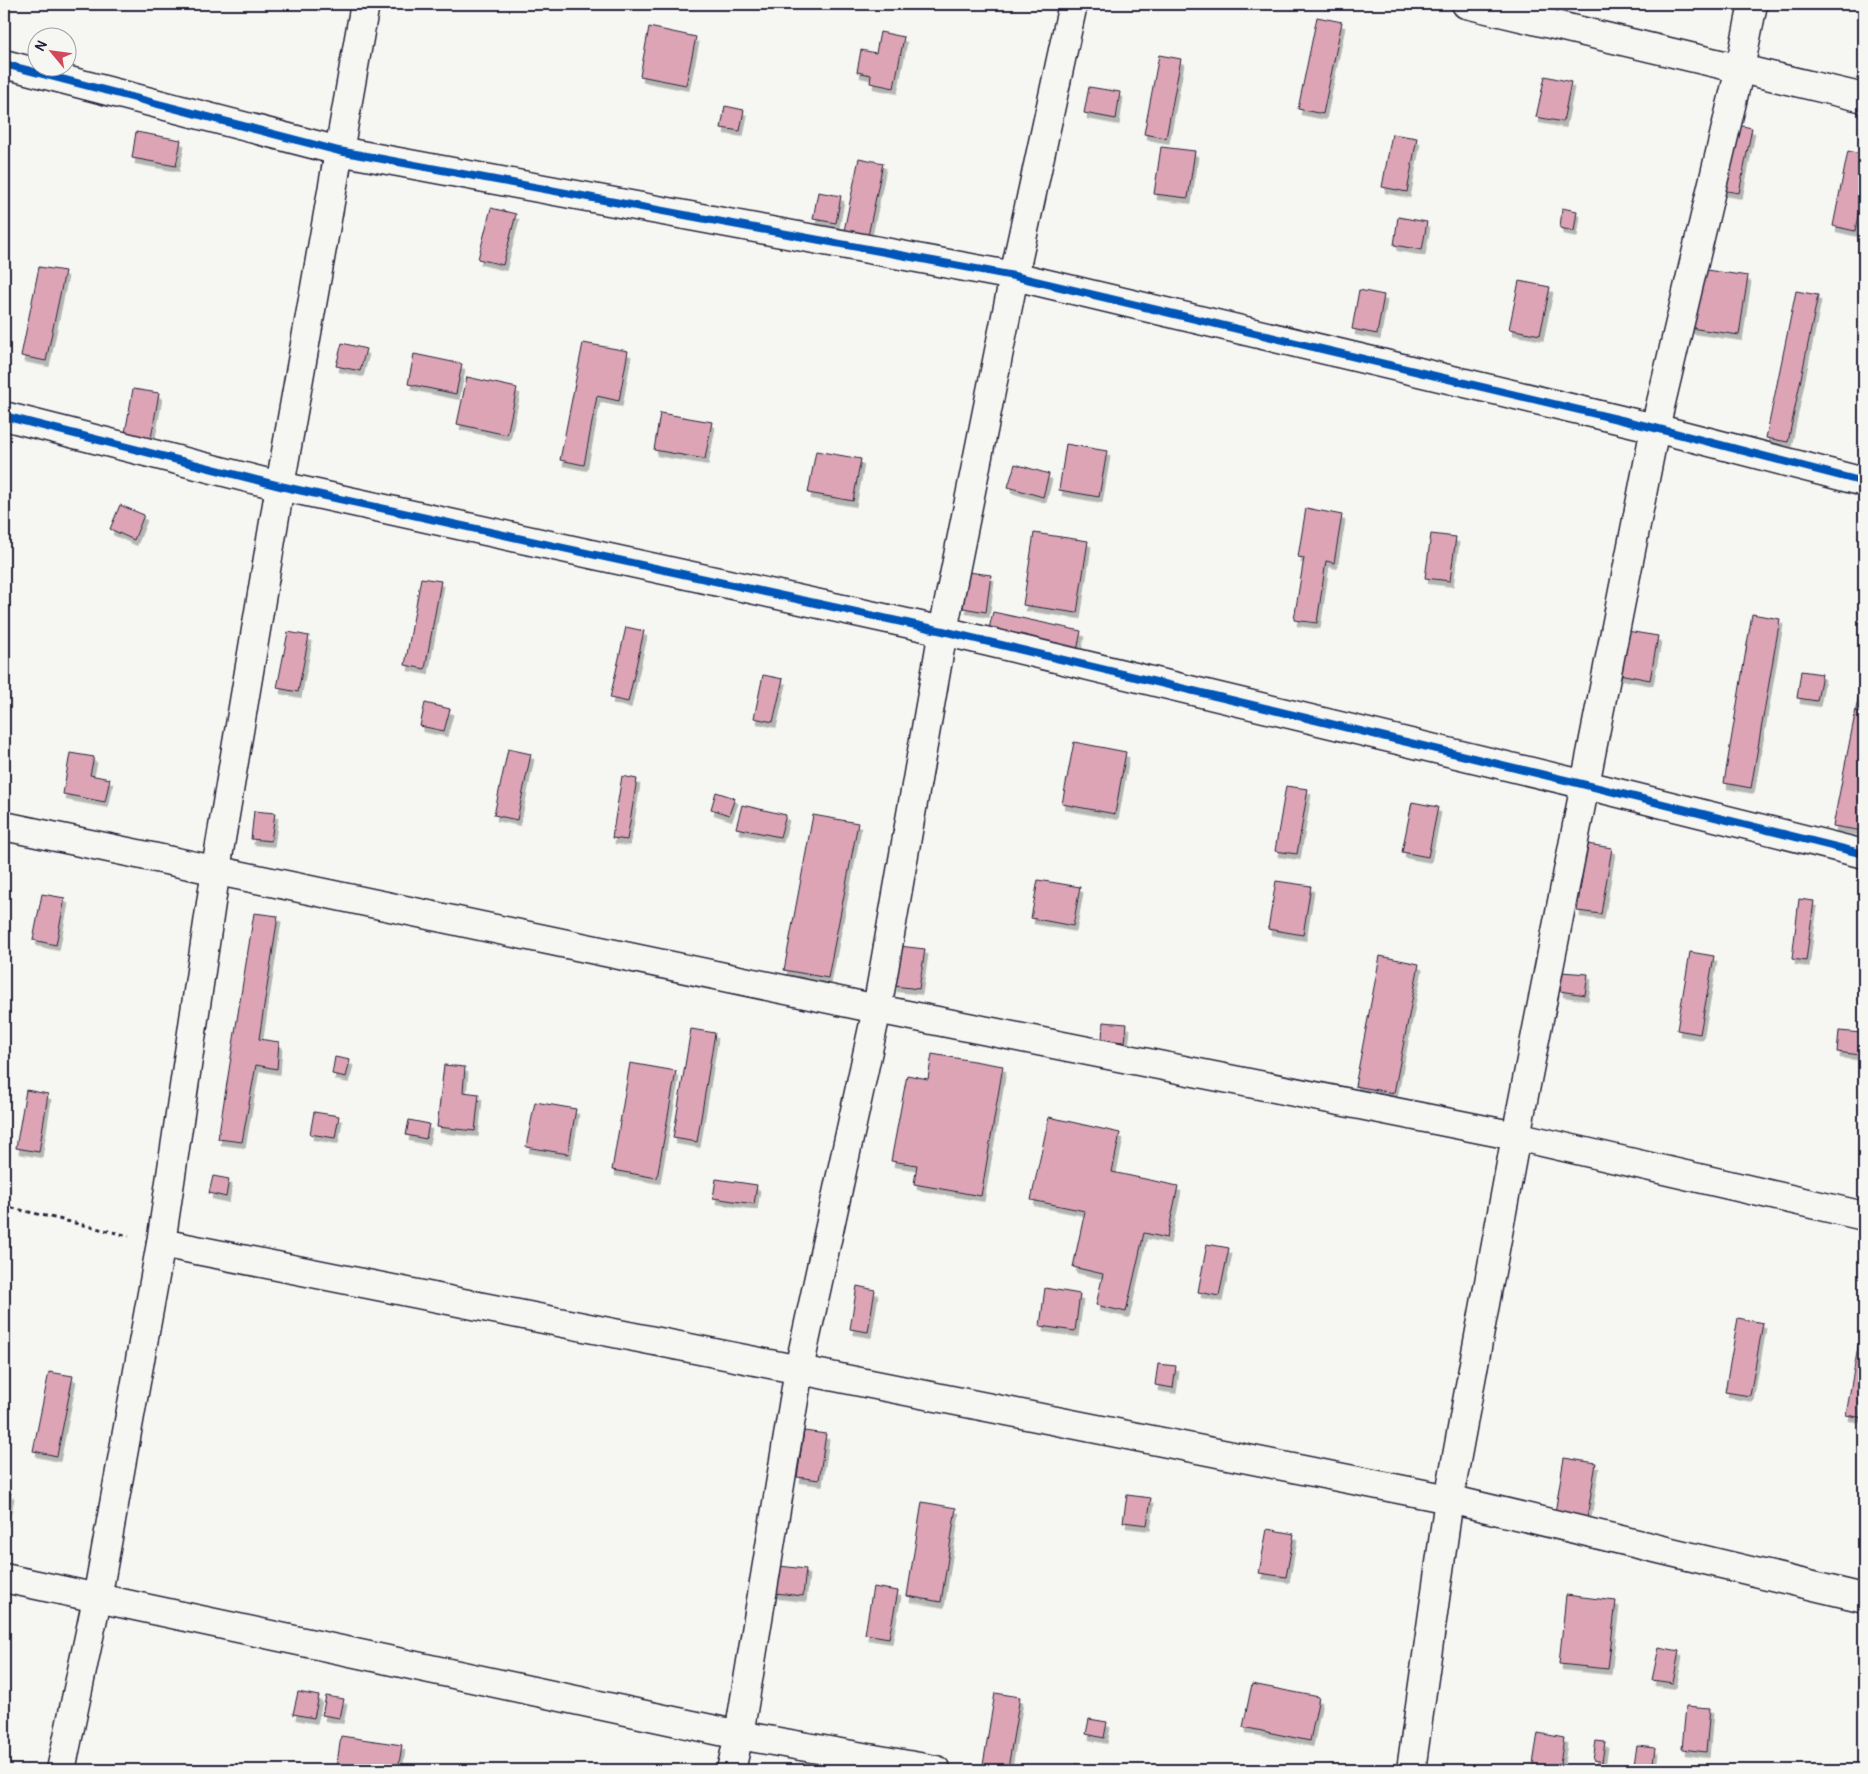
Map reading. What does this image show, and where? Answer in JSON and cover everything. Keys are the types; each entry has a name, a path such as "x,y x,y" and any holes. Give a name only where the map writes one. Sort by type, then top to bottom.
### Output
{"street":[{"path":"61,1770 96,1599 161,1243 216,870 280,486 365,4"},
{"path":"731,1770 739,1735 799,1369 877,1009 943,631 1014,276 1073,4"},
{"path":"1466,4 1864,98"},
{"path":"1411,1770 1449,1499 1516,1136 1655,428 1740,68 1753,4"},
{"path":"4,64 339,151 1014,276 1655,428 1864,482"},
{"path":"4,416 280,486 943,631 1586,785 1864,854"},
{"path":"4,826 877,1009 1516,1136 1864,1216"},
{"path":"161,1243 1449,1499 1864,1598"},
{"path":"4,1578 739,1735 936,1770"}],"path":[{"path":"4,1206 161,1243"}],"building":[{"path":"1317,17 1342,22 1323,114 1298,109"},
{"path":"649,27 696,37 686,85 640,76"},
{"path":"880,32 904,37 894,88 870,83 871,75 857,72 861,50 876,53"},
{"path":"1159,55 1181,59 1166,138 1144,134"},
{"path":"1545,76 1571,82 1563,122 1536,117"},
{"path":"1089,87 1120,92 1116,119 1084,113"},
{"path":"725,106 744,110 740,131 721,128"},
{"path":"1728,123 1752,128 1739,193 1715,189"},
{"path":"136,132 181,140 176,166 132,158"},
{"path":"1392,134 1417,138 1407,192 1382,187"},
{"path":"1161,147 1195,151 1188,198 1154,194"},
{"path":"1848,151 1864,155 1864,184 1855,231 1833,226"},
{"path":"859,158 883,163 868,236 844,231"},
{"path":"818,192 841,196 836,223 813,219"},
{"path":"491,208 516,214 503,265 478,259"},
{"path":"1562,208 1577,211 1574,231 1560,228"},
{"path":"1398,217 1427,222 1422,250 1394,245"},
{"path":"39,267 65,271 46,361 21,356"},
{"path":"1699,269 1748,276 1739,335 1690,328"},
{"path":"1519,281 1550,287 1540,335 1509,329"},
{"path":"1359,290 1384,295 1377,334 1352,329"},
{"path":"1796,291 1818,295 1788,442 1766,438"},
{"path":"342,343 366,349 360,371 336,366"},
{"path":"583,343 628,351 619,401 597,396 584,465 560,460"},
{"path":"414,354 462,364 456,394 408,384"},
{"path":"467,377 517,388 507,435 457,424"},
{"path":"133,389 159,393 150,444 124,439"},
{"path":"660,413 712,422 705,459 654,450"},
{"path":"1066,444 1107,451 1099,497 1059,490"},
{"path":"816,451 861,459 853,501 808,493"},
{"path":"1015,464 1049,474 1043,497 1008,487"},
{"path":"120,505 144,515 134,540 110,529"},
{"path":"1306,508 1342,515 1334,563 1326,561 1317,623 1294,620 1304,558 1298,557"},
{"path":"1034,533 1088,541 1077,613 1023,605"},
{"path":"1431,534 1456,537 1450,581 1425,578"},
{"path":"968,572 991,575 986,612 963,608"},
{"path":"421,578 441,581 425,669 405,665"},
{"path":"993,612 1081,631 1075,660 986,641"},
{"path":"1752,614 1780,619 1751,788 1724,783"},
{"path":"626,627 644,631 628,702 610,698"},
{"path":"1627,631 1658,636 1650,680 1619,674"},
{"path":"288,632 309,636 298,692 277,688"},
{"path":"1801,671 1822,674 1817,701 1797,698"},
{"path":"763,675 783,679 773,722 754,718"},
{"path":"1860,689 1864,690 1863,831 1833,826"},
{"path":"425,703 450,709 444,731 420,726"},
{"path":"1074,742 1126,752 1115,814 1062,804"},
{"path":"508,749 531,754 517,820 494,815"},
{"path":"70,753 94,757 90,775 110,779 105,802 63,794"},
{"path":"622,776 637,779 627,840 612,838"},
{"path":"1286,786 1308,789 1297,854 1275,851"},
{"path":"716,792 735,798 729,815 711,809"},
{"path":"1412,802 1438,807 1428,857 1402,852"},
{"path":"742,805 786,815 780,837 736,828"},
{"path":"254,811 275,813 271,841 251,839"},
{"path":"813,815 858,823 828,978 784,970"},
{"path":"1587,844 1612,848 1601,914 1577,911"},
{"path":"1038,880 1080,887 1073,926 1031,918"},
{"path":"1276,881 1311,886 1303,935 1268,929"},
{"path":"42,894 65,898 56,945 33,940"},
{"path":"1799,899 1814,901 1806,961 1792,959"},
{"path":"254,913 278,916 259,1039 279,1042 277,1069 256,1065 242,1142 218,1139"},
{"path":"899,946 925,949 919,989 894,986"},
{"path":"1690,952 1714,956 1700,1034 1677,1030"},
{"path":"1380,956 1419,964 1394,1093 1355,1086"},
{"path":"1561,972 1588,974 1585,995 1560,991"},
{"path":"1103,1022 1127,1024 1125,1042 1102,1040"},
{"path":"691,1029 715,1033 697,1142 673,1138"},
{"path":"1839,1031 1862,1033 1860,1055 1837,1052"},
{"path":"932,1054 1003,1066 981,1196 914,1184 917,1165 891,1161 907,1075 928,1079"},
{"path":"335,1057 350,1060 346,1077 332,1074"},
{"path":"630,1063 676,1071 657,1178 612,1170"},
{"path":"444,1065 465,1067 463,1092 479,1094 475,1131 437,1127"},
{"path":"26,1090 48,1094 39,1152 16,1148"},
{"path":"535,1102 576,1109 568,1154 526,1147"},
{"path":"314,1112 339,1116 335,1138 310,1134"},
{"path":"1049,1117 1120,1133 1112,1172 1178,1186 1167,1238 1144,1233 1126,1312 1096,1305 1103,1274 1073,1267 1085,1211 1031,1200"},
{"path":"409,1120 429,1124 426,1139 406,1135"},
{"path":"213,1176 229,1179 226,1197 209,1193"},
{"path":"716,1179 757,1185 754,1204 713,1198"},
{"path":"1207,1244 1229,1248 1219,1296 1198,1292"},
{"path":"857,1286 875,1290 868,1332 850,1329"},
{"path":"1045,1288 1080,1294 1075,1331 1040,1326"},
{"path":"1864,1313 1864,1418 1846,1415"},
{"path":"1738,1318 1763,1323 1750,1396 1725,1392"},
{"path":"1158,1364 1176,1366 1173,1388 1155,1385"},
{"path":"49,1372 73,1376 57,1456 33,1451"},
{"path":"804,1431 826,1434 819,1480 797,1477"},
{"path":"1564,1458 1596,1463 1587,1518 1555,1513"},
{"path":"4,1491 11,1493 5,1521 4,1521"},
{"path":"1127,1495 1151,1498 1147,1525 1123,1522"},
{"path":"922,1502 956,1508 941,1602 907,1596"},
{"path":"1267,1529 1294,1534 1286,1577 1259,1573"},
{"path":"779,1566 806,1569 803,1596 775,1593"},
{"path":"873,1587 898,1591 889,1638 865,1634"},
{"path":"1566,1595 1616,1601 1608,1669 1559,1664"},
{"path":"1659,1647 1679,1651 1673,1683 1652,1680"},
{"path":"1252,1684 1319,1697 1310,1741 1243,1727"},
{"path":"298,1692 319,1696 314,1718 293,1714"},
{"path":"995,1693 1020,1697 1008,1768 983,1765"},
{"path":"326,1696 344,1699 340,1718 322,1715"},
{"path":"1686,1706 1710,1708 1706,1752 1682,1749"},
{"path":"1089,1719 1107,1722 1104,1738 1086,1734"},
{"path":"1538,1733 1564,1738 1559,1770 1532,1770"},
{"path":"341,1736 402,1745 398,1770 336,1770"},
{"path":"1596,1741 1605,1742 1602,1762 1593,1760"},
{"path":"1637,1746 1655,1748 1652,1770 1633,1770"},
{"path":"1075,1764 1094,1766 1093,1770 1074,1770"}],"cycle path":[{"path":"4,64 339,151 1014,276 1655,428 1864,482"},
{"path":"4,416 280,486 943,631 1586,785 1864,854"}]}
